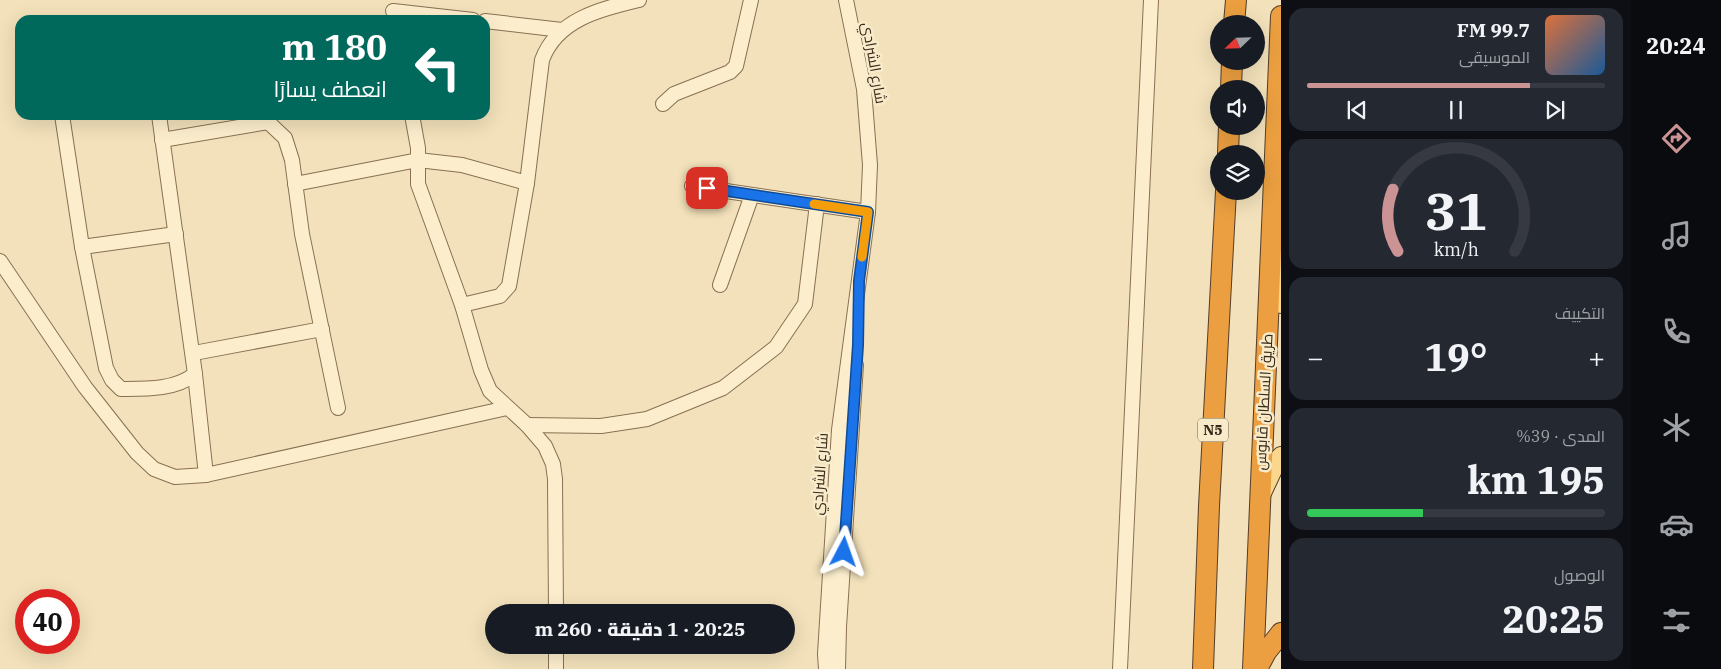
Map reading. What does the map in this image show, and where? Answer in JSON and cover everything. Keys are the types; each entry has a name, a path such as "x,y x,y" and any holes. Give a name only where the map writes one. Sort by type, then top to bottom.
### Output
{"highway":[{"path":"1235,15 1236,0"},
{"name":"طريق السلطان قابوس","path":"1252,669 1281,16"},
{"name":"N5","path":"1204,669 1209,506 1226,200"},
{"path":"1190,669 1209,506"},
{"path":"1257,669 1266,652 1281,633"}],"main road":[{"path":"1276,122 1281,304"},
{"path":"1260,498 1281,456"}],"street":[{"path":"462,305 500,296 509,286 527,183 542,60 551,41 562,30 598,10 639,0"},
{"path":"663,104 674,94 730,72 736,66 751,0"},
{"name":"شارع الشرادي","path":"826,669 825,654 839,430 868,212 870,165 864,89 846,0"},
{"path":"1120,669 1151,0"},
{"path":"391,10 432,15"},
{"path":"490,22 562,30"},
{"path":"63,120 82,247 106,368 112,380 121,389 149,389 184,382 195,374"},
{"path":"160,120 194,353 206,475"},
{"path":"413,120 418,160 416,173 418,184 462,305 481,370 490,391 506,408 527,425 545,446 553,464 555,479 556,604"},
{"path":"162,140 268,122 285,138 292,160 302,234 338,408"},
{"path":"295,184 418,160 462,165 527,183"},
{"path":"692,186 868,212"},
{"path":"720,285 752,195"},
{"path":"527,425 601,426 647,419 724,388 776,347 805,304 817,204"},
{"path":"82,247 176,234"},
{"path":"0,262 85,387 137,453 154,469 176,477 206,475 506,408"},
{"name":"شارع الشرادي","path":"838,669 838,637 858,345 859,281"},
{"path":"194,353 322,330"},
{"path":"556,654 556,669"}],"slow traffic":[{"path":"814,204 868,212 862,257"}],"route":[{"path":"707,188 868,212 859,281 858,345 844,552"}]}
